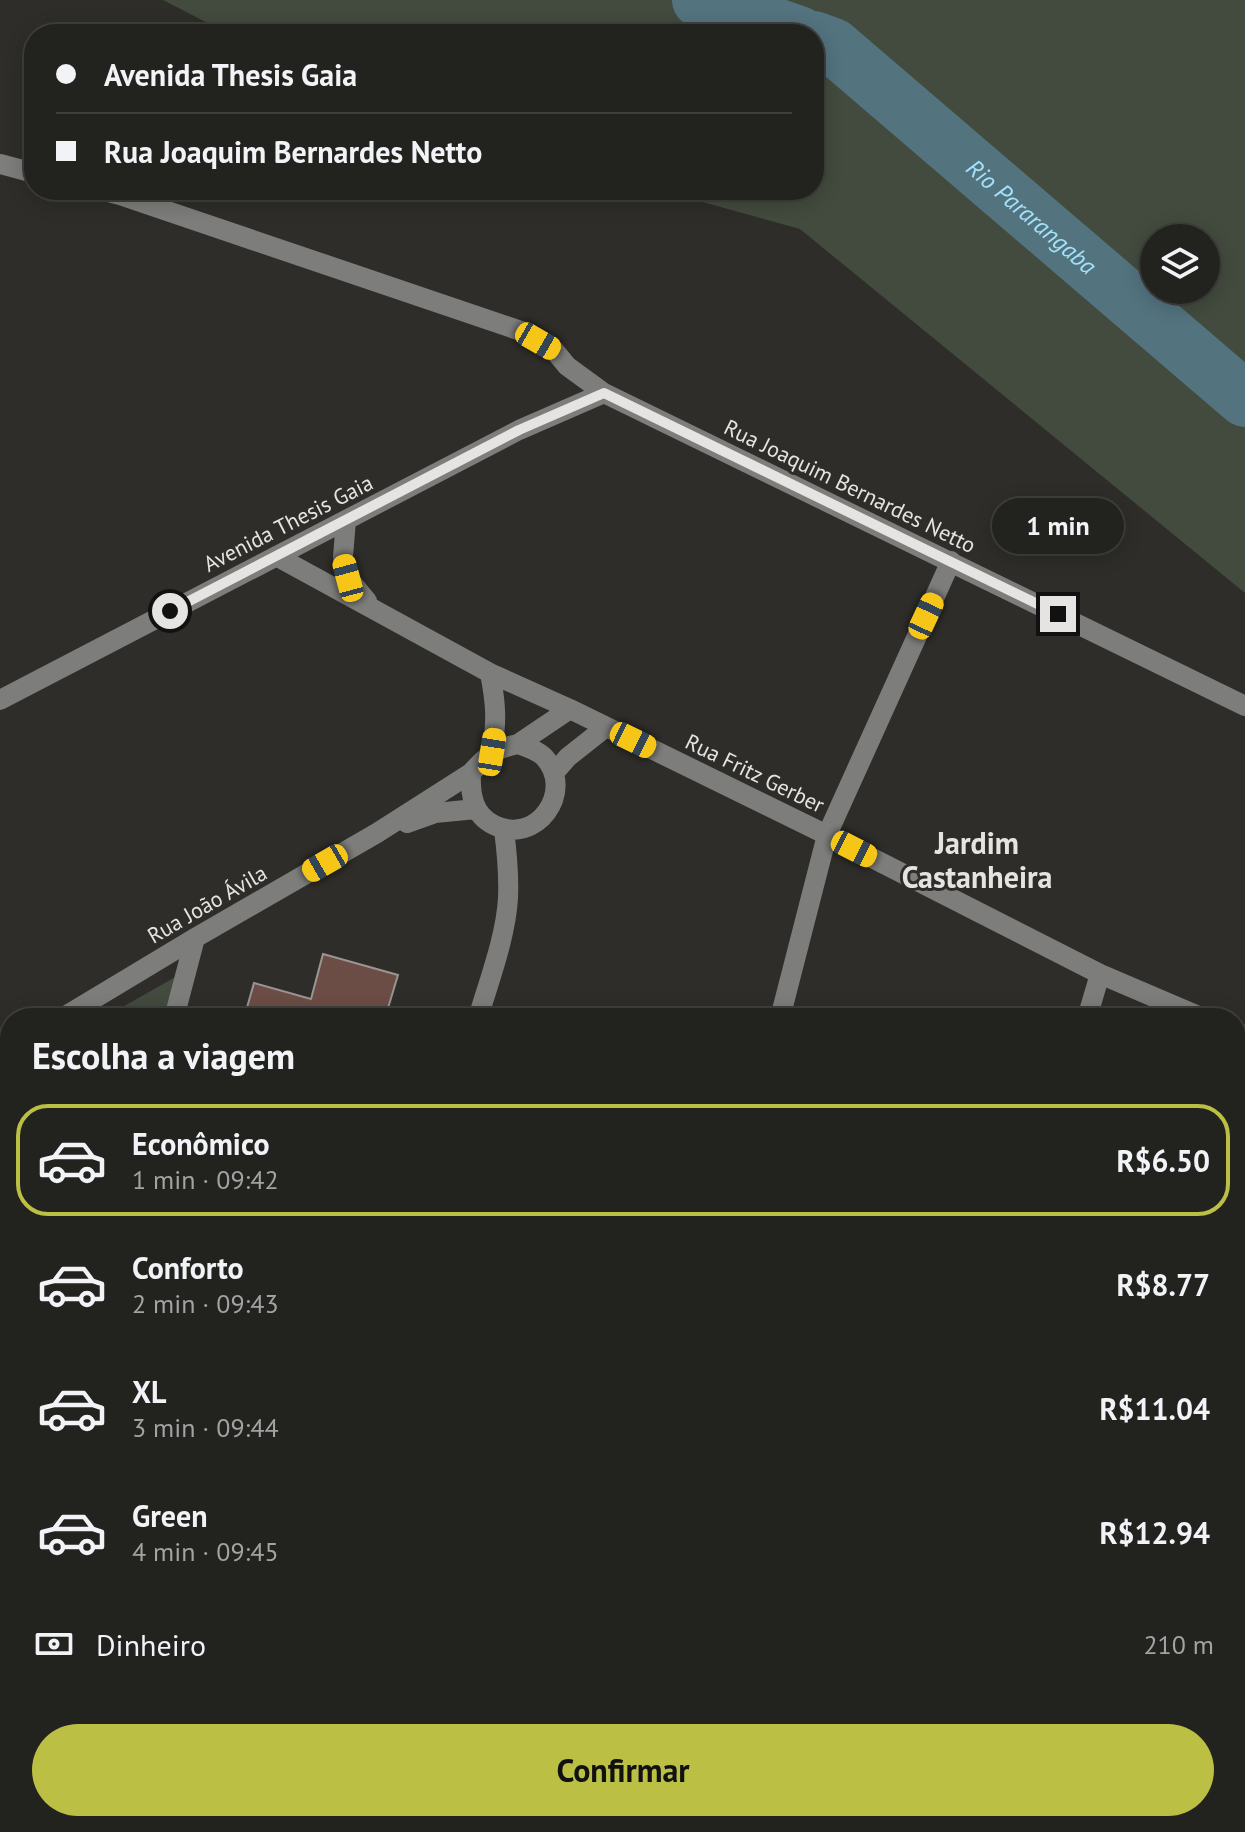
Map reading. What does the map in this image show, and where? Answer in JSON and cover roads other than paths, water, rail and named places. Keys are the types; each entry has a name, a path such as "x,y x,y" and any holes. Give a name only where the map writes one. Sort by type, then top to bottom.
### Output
{"street":[{"path":"0,164 24,170"},
{"name":"Rua Joaquim Bernardes Netto","path":"135,200 521,331 554,350 567,366 604,393 1245,706"},
{"name":"Avenida Thesis Gaia","path":"0,700 519,430 604,393"},
{"name":"Rua Fritz Gerber","path":"346,520 343,557 348,578 374,610"},
{"name":"Rua Fritz Gerber","path":"276,556 490,673 827,835 1100,974 1180,1008"},
{"path":"783,1008 827,835 951,561"},
{"path":"490,673 496,703 492,752"},
{"name":"Avenida Thesis Gaia","path":"0,685 37,680"},
{"path":"518,744 545,757 554,773 554,796 550,808 539,822 522,830 504,830 488,822 476,809 470,793 471,773 492,752 500,747 518,744 570,709"},
{"path":"554,773 568,757 606,727"},
{"name":"Rua João Ávila","path":"79,1008 377,833 471,773"},
{"name":"Rua João Ávila","path":"377,833 435,813 476,809"},
{"path":"481,1008 508,901 504,830"},
{"path":"177,1008 195,938"},
{"path":"1090,1008 1100,974"}],"waterway":[{"name":"Rio Pararangaba","path":"700,0 770,24"},
{"name":"Rio Pararangaba","path":"824,43 833,46 1245,399"}],"district":[{"name":"Jardim Castanheira","path":"977,859"}]}
